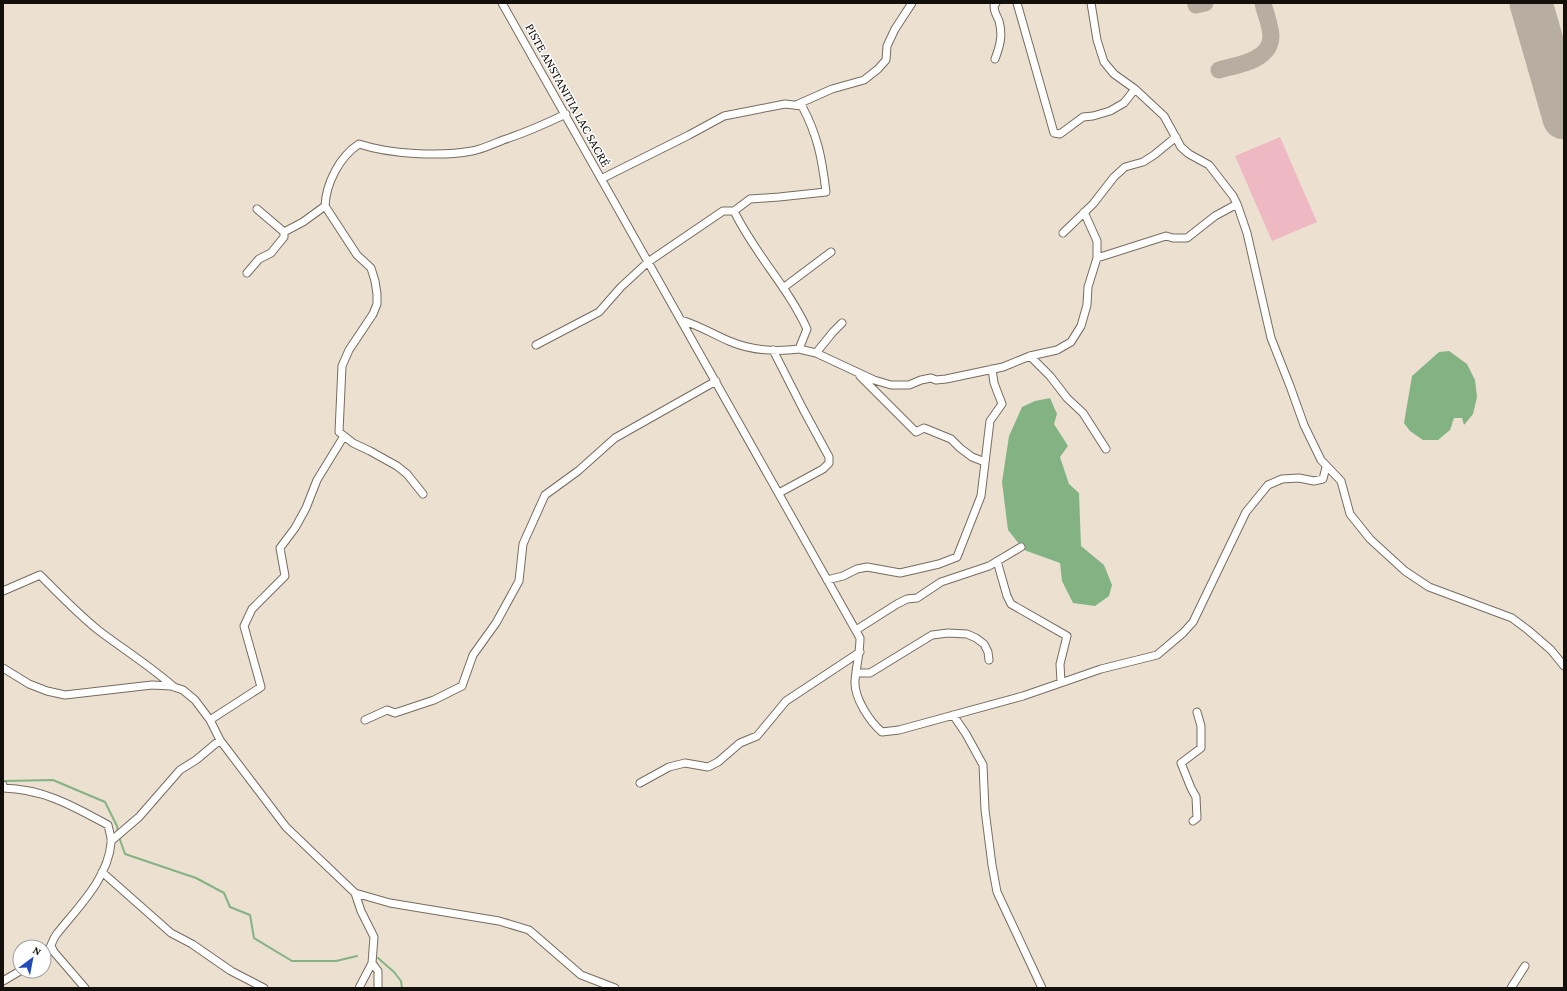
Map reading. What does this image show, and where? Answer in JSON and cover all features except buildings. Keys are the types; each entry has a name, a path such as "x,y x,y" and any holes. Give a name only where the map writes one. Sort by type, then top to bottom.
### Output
{"street":[{"name":"PISTE ANSTANITIA LAC SACRÉ","path":"502,3 856,630 860,638 860,652 855,682 856,692 874,725 882,732 899,730 953,715"},
{"path":"796,105 832,89 864,80 878,70 886,60 887,46 895,28 912,3"},
{"path":"995,59 1001,37 998,19 994,12 994,6 996,3"},
{"path":"1017,3 1054,133 1060,134 1083,117 1110,111 1124,103 1135,89"},
{"path":"1091,3 1097,40 1104,62 1114,74 1135,89 1164,116 1181,147 1188,154 1209,165 1237,204 1247,233 1271,338 1304,425 1321,460 1326,467 1341,481 1350,514 1370,540 1405,571 1429,586 1512,618 1551,650 1564,666"},
{"path":"536,345 599,312 621,286 648,262 724,211 734,211 750,199 779,198 826,192 822,159 812,126 802,106 784,104 724,116 690,135 601,178"},
{"path":"423,494 407,474 370,451 353,443 339,432 342,366 349,350 374,314 377,304 377,294 375,281 370,268 357,255 325,206 328,186 343,159 359,144 374,149 408,152 447,154 472,151 522,134 566,114"},
{"path":"1063,233 1125,167 1143,162 1176,137"},
{"path":"1097,258 1166,236 1173,238 1188,238 1215,216 1237,204"},
{"path":"284,232 298,225 325,206"},
{"path":"257,209 284,232"},
{"path":"734,211 772,274 801,316 807,329 799,349"},
{"path":"681,320 730,341 750,347 782,351 799,349 816,352 874,380 891,385 909,385 930,378 936,380 946,379 1003,367 1030,356 1057,350 1071,342 1081,326 1087,306 1088,288 1097,258 1097,241 1084,212"},
{"path":"247,273 259,259 271,253 284,237 284,232"},
{"path":"783,288 831,252"},
{"path":"816,352 842,323"},
{"path":"773,350 829,457 829,463 823,469 779,493"},
{"path":"1030,356 1050,376 1067,398 1083,413 1106,449"},
{"path":"827,580 867,567 900,573 939,564 957,557 981,496 990,422 1002,404 994,383 992,369"},
{"path":"855,371 916,432 924,428 935,431 951,439 960,448 972,456 985,462"},
{"path":"365,720 387,710 395,713 434,700 462,686 473,655 496,623 518,581 523,544 545,495 578,471 615,438 716,381"},
{"path":"210,720 261,687 244,626 252,609 285,576 280,548 295,528 306,508 317,480 344,436"},
{"path":"1042,988 997,892 984,810 982,765 966,734 953,715 1023,696 1100,669 1157,654 1183,633 1193,622 1246,512 1268,485 1282,479 1299,478 1314,481 1323,479 1326,467"},
{"path":"856,630 907,599 917,598 941,582 989,566 1021,546"},
{"path":"997,561 1007,596 1011,604 1067,636 1060,664 1061,682"},
{"path":"3,591 40,575 66,602 98,630 163,677 174,687"},
{"path":"857,673 870,673 932,635 948,633 967,634 976,638 984,644 988,652 989,660"},
{"path":"640,783 670,767 685,763 708,767 718,762 740,743 757,736 780,707 796,693 860,652"},
{"path":"3,668 29,684 47,691 65,695 152,685 174,687 183,690 196,700 210,720 220,740 286,827 355,893 390,904 499,921 529,930 581,974 615,988"},
{"path":"1193,821 1197,818 1196,797 1190,788 1181,763 1201,748 1200,726 1197,712"},
{"path":"111,841 139,817 180,770 196,760 220,740"},
{"path":"3,785 4,788 21,788 64,801 108,825 111,841 108,858 102,872 89,896 54,938 52,943"},
{"path":"102,872 171,933 192,944 231,971 264,988"},
{"path":"355,893 361,911 374,937 372,963 359,988"},
{"path":"52,948 85,988"},
{"path":"372,963 378,971 378,988"},
{"path":"1511,988 1525,966"},
{"path":"3,981 12,976"}],"shaded area":[{"path":"1280,137 1317,222 1272,241 1235,156"},
{"path":"1449,351 1467,364 1475,380 1477,397 1473,414 1464,425 1462,418 1454,418 1450,430 1438,440 1423,440 1410,431 1404,423 1412,376 1439,352"},
{"path":"1050,398 1057,414 1054,424 1068,446 1060,457 1069,484 1079,493 1081,546 1104,565 1112,585 1109,596 1095,606 1073,603 1062,581 1060,563 1024,550 1008,530 1002,482 1009,436 1022,407 1035,401"}],"waterway":[{"path":"4,781 53,780 105,802 117,826 118,832"},
{"path":"119,837 125,854 196,878 224,893 230,907 250,915 254,938 292,961 336,961 357,956"},
{"path":"378,958 394,972 401,981 402,988"}],"taxiway":[{"path":"1196,5 1205,3"},
{"path":"1219,70 1251,61 1265,52 1269,45 1271,33 1263,3"}],"runway":[{"path":"1531,3 1564,118"}]}
